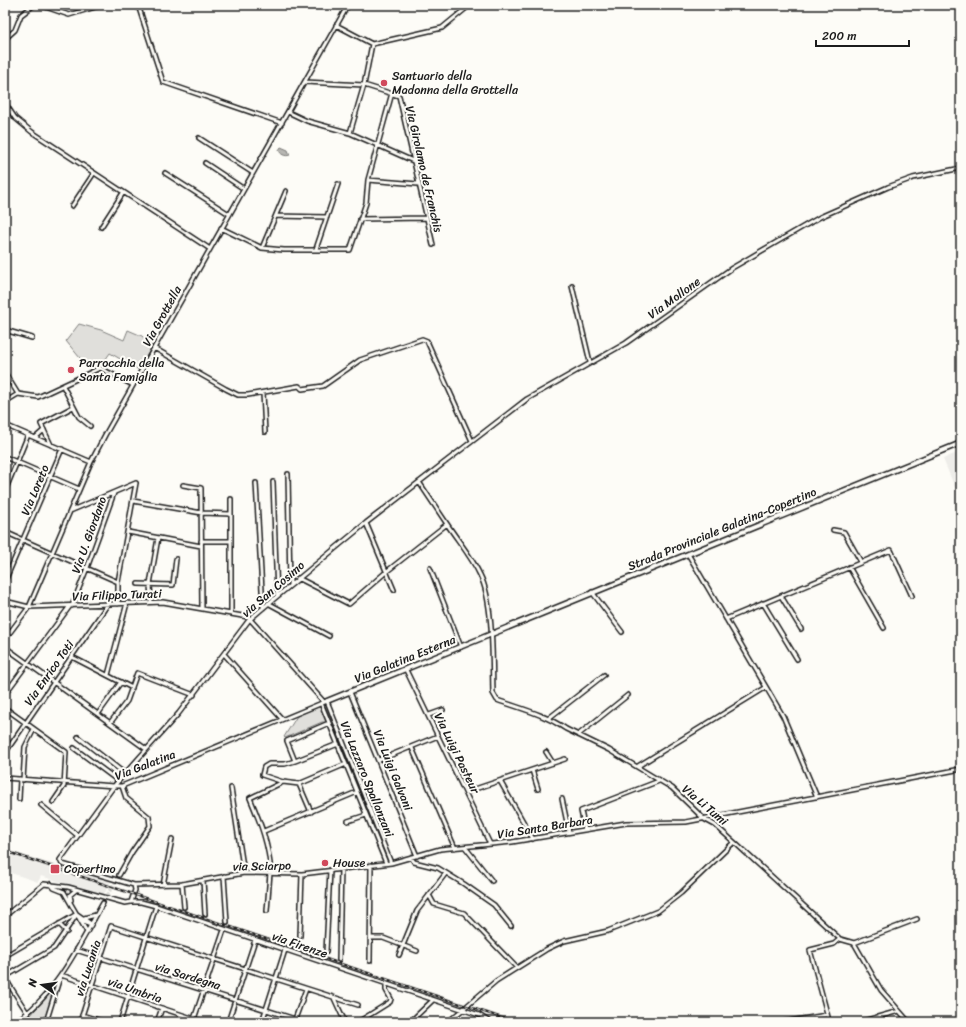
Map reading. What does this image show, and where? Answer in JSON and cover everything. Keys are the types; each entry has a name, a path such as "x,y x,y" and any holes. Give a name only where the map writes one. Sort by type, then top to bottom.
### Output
{"main road":[{"name":"Strada Provinciale Galatina-Copertino","path":"491,634 961,443"},
{"name":"Via Galatina Esterna","path":"324,702 406,670 491,634"}],"street":[{"path":"5,39 15,30 21,15 34,5"},
{"path":"40,5 69,16 102,5"},
{"path":"138,5 164,82 282,123"},
{"name":"Via Grottella","path":"5,639 29,607 91,462 348,5"},
{"path":"336,25 372,44 442,28 470,5"},
{"path":"350,133 364,85 372,44"},
{"path":"222,228 262,248 284,250 350,250 366,203 368,180 392,93 364,85 305,82"},
{"name":"Via Girolamo de Franchis","path":"392,93 399,96 433,245"},
{"path":"5,103 10,112 23,126 210,249"},
{"path":"288,112 307,121 350,133 413,161"},
{"path":"199,138 253,173"},
{"path":"205,163 244,189"},
{"name":"Via Mollone","path":"419,482 527,399 626,343 732,268 820,217 913,178 961,168"},
{"path":"72,206 94,173"},
{"path":"165,173 230,214"},
{"path":"368,180 418,184"},
{"path":"316,249 338,184"},
{"path":"262,248 286,190"},
{"path":"101,227 123,193"},
{"path":"276,216 327,218"},
{"path":"360,219 426,218"},
{"path":"572,286 590,362"},
{"path":"5,330 32,338"},
{"path":"154,348 238,395 263,393 299,386 302,389 323,386 360,360 422,340 427,341 472,441"},
{"path":"5,402 18,394 38,397 100,368 133,385"},
{"path":"5,373 18,394"},
{"path":"63,386 79,417 90,426"},
{"path":"263,393 266,432"},
{"path":"51,445 41,424 73,407"},
{"path":"5,425 91,462"},
{"path":"35,438 44,430"},
{"path":"5,491 28,435"},
{"name":"Via Loreto","path":"5,581 62,449"},
{"path":"5,457 79,490"},
{"path":"288,474 290,585"},
{"path":"273,482 277,596"},
{"path":"419,482 481,575 486,589 491,634"},
{"name":"via San Cosimo","path":"114,786 117,780 194,695 249,620 298,578 419,482"},
{"path":"70,511 136,483 118,582 118,604"},
{"path":"256,483 263,608"},
{"path":"183,485 201,488 202,609"},
{"name":"Via U. Giordano","path":"5,694 71,606 87,568 114,492"},
{"path":"231,499 231,614"},
{"path":"133,501 202,513 231,514"},
{"path":"366,523 394,590"},
{"path":"298,578 349,604 386,572 447,524"},
{"path":"833,530 844,532 862,562"},
{"path":"5,532 118,582"},
{"path":"128,532 201,546"},
{"path":"151,602 150,584 158,538"},
{"path":"202,541 231,541"},
{"path":"726,619 891,550 912,596"},
{"path":"688,554 765,688 783,716 817,797"},
{"path":"138,584 173,585 176,560"},
{"path":"849,567 884,628"},
{"path":"430,568 461,647"},
{"path":"592,592 622,632"},
{"path":"781,596 801,629"},
{"name":"Via Filippo Turati","path":"5,601 29,607 151,602 172,603 248,617 249,620"},
{"path":"108,675 127,603"},
{"path":"268,603 329,636"},
{"path":"763,603 797,659"},
{"name":"Via Enrico Toti","path":"5,753 108,604"},
{"path":"249,620 324,702"},
{"name":"Via Li Tumi","path":"491,634 494,697 497,700 534,711 549,718 638,766 672,788 704,819 715,825 840,939 854,943"},
{"path":"5,647 146,749"},
{"path":"224,654 282,719"},
{"path":"72,657 132,688"},
{"name":"Via Luigi Pasteur","path":"406,670 490,844"},
{"path":"110,723 127,701 137,673 194,695"},
{"path":"549,718 604,675"},
{"path":"98,714 121,682"},
{"path":"638,766 765,688"},
{"name":"Via Luigi Galvani","path":"350,692 418,856"},
{"path":"578,735 628,695"},
{"name":"Via Galatina","path":"134,885 62,864 60,860 114,786 122,786 324,702"},
{"name":"Via Lazzaro Spallanzani","path":"324,702 329,723 386,863"},
{"name":"Via Lazzaro Spallanzani","path":"324,702 391,863"},
{"path":"5,708 66,752 64,786 53,802"},
{"path":"428,715 443,710"},
{"path":"295,761 287,741 329,723"},
{"path":"19,799 25,747 34,729"},
{"path":"379,760 412,748 438,736"},
{"path":"78,737 124,773"},
{"path":"338,744 285,764 269,764 264,767 262,775 283,782 299,784 346,764"},
{"path":"74,748 117,780"},
{"path":"412,748 455,848"},
{"path":"546,752 553,763"},
{"path":"466,792 565,759"},
{"name":"Via Santa Barbara","path":"391,863 455,848 533,838 626,823 686,822 961,769"},
{"path":"532,770 538,789"},
{"path":"5,778 114,786"},
{"path":"500,781 533,838"},
{"path":"585,830 581,811 659,781"},
{"path":"267,911 271,873 269,849 264,831 250,798 283,782"},
{"path":"299,784 310,812"},
{"path":"119,875 132,852 150,826 149,817 126,798 122,786"},
{"path":"231,788 244,873"},
{"path":"264,831 357,792"},
{"path":"562,799 569,832"},
{"path":"41,806 77,835"},
{"path":"348,821 366,815"},
{"path":"163,885 172,839"},
{"path":"448,1022 496,981 564,941 608,931 658,911 681,893 734,842"},
{"path":"465,847 492,881"},
{"path":"411,858 414,862 438,868 485,898 494,905 511,926"},
{"name":"via Sciarpo","path":"134,885 182,884 244,873 302,874 391,863"},
{"path":"370,961 371,865"},
{"path":"339,960 341,868"},
{"path":"326,952 330,870"},
{"path":"400,955 417,911 446,873"},
{"path":"300,936 302,874"},
{"path":"224,876 227,922"},
{"path":"203,880 205,914"},
{"path":"5,916 44,884 50,884 54,888 64,892 77,914 91,924"},
{"name":"via Firenze","path":"50,884 68,887 112,901 125,903 141,902 156,906 462,1010 488,1021"},
{"path":"182,884 184,907"},
{"path":"131,902 134,894 134,885"},
{"path":"64,892 68,887"},
{"path":"68,887 71,902"},
{"path":"70,895 76,890"},
{"path":"429,895 434,904 464,913 517,968"},
{"path":"14,1022 28,1014 61,976 103,903"},
{"path":"120,1022 156,906"},
{"path":"5,956 77,914"},
{"path":"28,1014 5,977 54,948 67,932 77,914"},
{"path":"82,919 96,915"},
{"path":"82,919 87,932"},
{"path":"909,1022 881,990 854,943 916,919"},
{"path":"59,924 67,932"},
{"name":"via Lucania","path":"80,1022 111,926 146,937"},
{"path":"194,1020 224,930"},
{"path":"146,937 358,1005"},
{"path":"370,938 383,938 417,951"},
{"path":"827,1022 828,1015 810,950 834,944 840,939"},
{"path":"228,1022 255,940"},
{"name":"via Sardegna","path":"76,950 204,989 266,1009 294,1020"},
{"path":"262,1022 286,950"},
{"path":"46,1022 61,976"},
{"name":"via Umbria","path":"61,976 204,1022"},
{"path":"358,1022 390,1002 391,999 386,990 386,984"},
{"path":"294,1020 306,988"},
{"path":"334,998 345,1022"},
{"path":"410,1022 433,1000"},
{"path":"157,1022 162,1008"},
{"path":"860,1022 899,1011"},
{"path":"82,1015 105,1022"},
{"path":"783,1022 828,1015"}],"shaded area":[{"path":"281,147 288,150 290,155 286,156 282,154 279,150"},
{"path":"79,324 101,330 124,340 128,330 142,336 152,346 139,370 110,353 103,363 97,362 89,369 66,341"},
{"path":"961,451 961,502 943,459"},
{"path":"318,707 321,708 327,722 322,722 285,738 284,737 297,716"},
{"path":"5,849 111,881 103,896 41,876 38,882 5,871"},
{"path":"49,992 53,994 45,1022 19,1022 31,1015"}],"tunnel":[{"path":"103,903 119,875"}],"railway":[{"path":"5,851 514,1022"}],"place":[{"name":"Santuario della Madonna della Grottella","path":"384,83"},
{"name":"Parrocchia della Santa Famiglia","path":"71,370"},
{"name":"House","path":"325,863"},
{"name":"Copertino","path":"55,869"}]}
